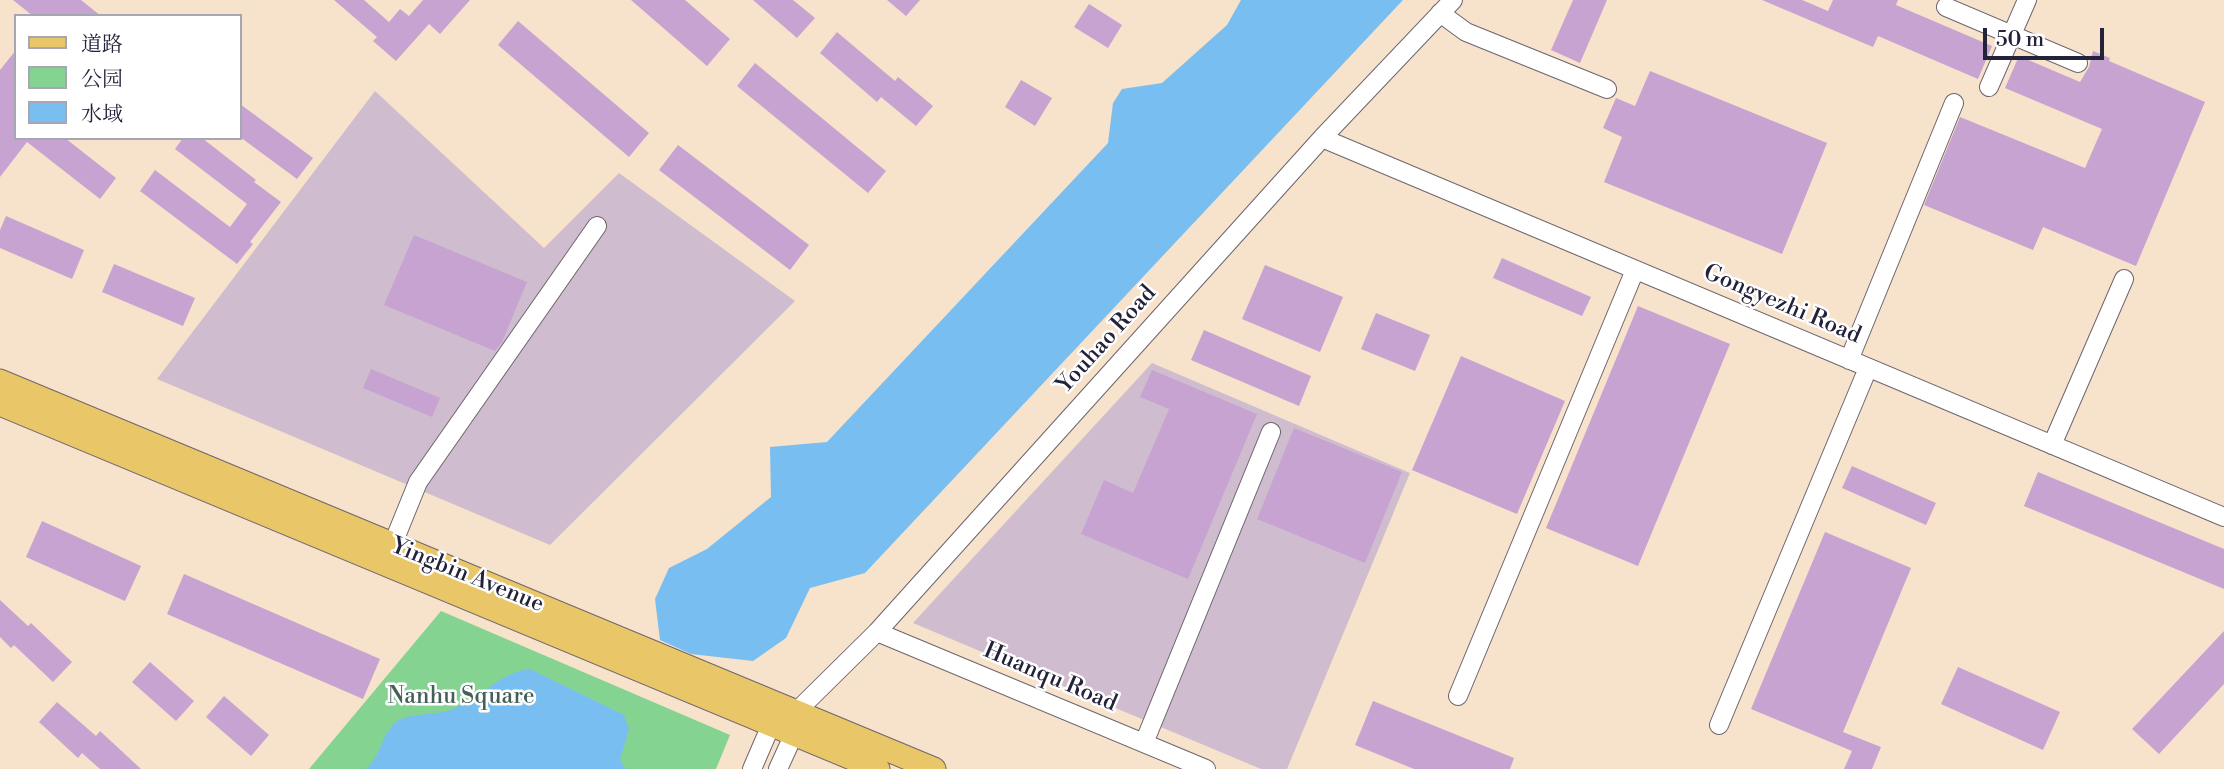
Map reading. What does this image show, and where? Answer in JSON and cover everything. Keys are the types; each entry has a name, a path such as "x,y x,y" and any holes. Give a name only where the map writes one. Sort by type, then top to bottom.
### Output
{"main road":[{"name":"Yingbin Avenue","path":"0,381 934,769"},
{"name":"Yingbin Avenue","path":"0,404 878,769"}],"street":[{"name":"Youhao Road","path":"771,725 797,711 877,632 1322,138 1453,0"},
{"path":"1989,87 2026,0"},
{"path":"1946,7 2078,63"},
{"path":"1440,13 1466,32 1607,89"},
{"path":"1849,359 1954,103"},
{"name":"Gongyezhi Road","path":"1322,138 2224,517"},
{"path":"392,546 418,482 597,226"},
{"path":"1458,696 1636,270"},
{"path":"2052,445 2124,279"},
{"path":"1719,725 1868,368"},
{"path":"1144,743 1271,432"},
{"name":"Huanqu Road","path":"877,632 1206,769"},
{"path":"778,769 794,734 797,711"},
{"path":"752,769 771,725"}],"shaded area":[{"path":"375,91 544,248 619,173 795,301 550,545 157,379"},
{"path":"1152,363 1410,473 1287,769 1261,769 913,623"}],"green space":[{"name":"Nanhu Square","path":"441,611 730,735 716,769 309,769"}],"water":[{"path":"1241,0 1403,0 865,573 810,588 786,638 753,661 691,654 660,640 655,599 669,568 707,549 771,497 770,447 827,442 1108,143 1113,103 1122,89 1162,83 1227,25"},
{"path":"530,669 624,715 629,729 620,760 626,769 366,769 395,723 415,716 453,709 500,680"}],"building":[{"path":"13,0 81,0 98,14 30,14"},
{"path":"334,0 364,0 389,22 400,9 409,16 423,0 470,0 440,34 429,24 396,61 373,41 377,37"},
{"path":"631,0 685,0 730,39 707,66"},
{"path":"753,0 793,0 815,18 797,38"},
{"path":"887,0 920,0 906,16"},
{"path":"1573,0 1607,0 1580,63 1551,50"},
{"path":"1762,0 1802,0 1828,11 1833,0 1898,0 1896,5 1992,46 1978,79 1878,36 1873,47"},
{"path":"1089,4 1122,25 1108,48 1074,27"},
{"path":"518,21 649,133 629,157 498,45"},
{"path":"837,32 895,81 898,77 933,106 916,126 881,97 877,102 820,53"},
{"path":"2093,51 2110,58 2109,61 2205,102 2136,266 2043,227 2033,250 1924,205 1960,117 2085,168 2102,129 2005,88 2019,56 2080,82 2089,67"},
{"path":"14,52 14,140 68,140 116,178 100,199 27,142 0,177 0,70"},
{"path":"755,63 886,171 868,193 737,86"},
{"path":"1650,71 1827,143 1782,254 1604,182 1622,137 1603,128 1616,98 1635,106"},
{"path":"1021,80 1052,98 1035,126 1005,107"},
{"path":"242,105 313,158 297,179 242,138"},
{"path":"182,140 205,140 281,202 250,242 253,244 237,264 140,191 155,170 230,227 247,204 175,149"},
{"path":"678,145 809,245 790,270 659,170"},
{"path":"6,216 84,250 72,279 0,248 0,230"},
{"path":"414,235 527,282 502,342 495,351 384,305"},
{"path":"1502,258 1591,297 1582,316 1493,278"},
{"path":"114,264 195,298 183,326 102,292"},
{"path":"1265,265 1343,297 1320,352 1242,319"},
{"path":"1638,306 1730,344 1638,566 1546,528"},
{"path":"1376,313 1430,335 1415,371 1361,349"},
{"path":"1204,330 1311,376 1299,406 1191,360"},
{"path":"1461,356 1565,401 1517,514 1412,470"},
{"path":"371,369 440,398 432,417 363,388"},
{"path":"1152,370 1257,414 1188,579 1081,534 1104,480 1133,493 1169,409 1140,397"},
{"path":"1294,428 1402,472 1365,563 1257,519"},
{"path":"1852,466 1936,503 1926,525 1842,488"},
{"path":"2038,472 2224,549 2224,589 2024,506"},
{"path":"42,521 141,566 125,601 26,557"},
{"path":"1825,532 1911,568 1843,732 1881,747 1872,769 1844,769 1852,751 1751,709"},
{"path":"184,574 380,659 363,699 167,614"},
{"path":"0,600 28,626 31,623 72,662 53,682 14,645 11,648 0,637"},
{"path":"2224,631 2224,684 2159,754 2132,729"},
{"path":"150,662 194,701 176,721 132,682"},
{"path":"1958,667 2060,712 2043,750 1941,704"},
{"path":"224,696 269,735 251,756 206,717"},
{"path":"1373,701 1514,758 1510,769 1414,769 1355,745"},
{"path":"57,702 96,736 100,731 141,769 100,769 82,753 78,758 39,722"}]}
